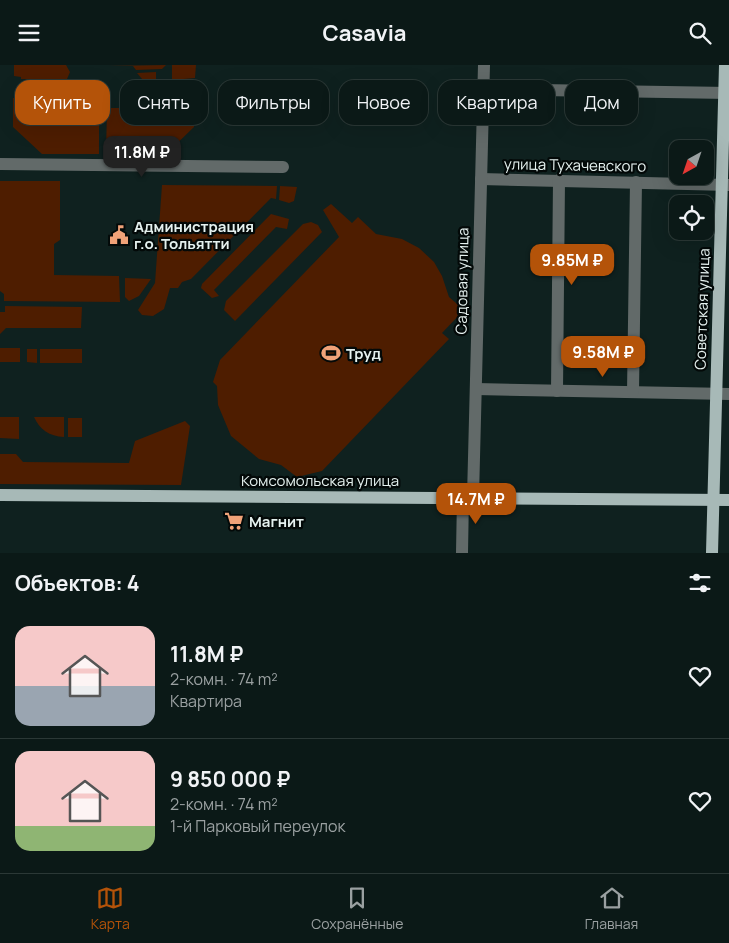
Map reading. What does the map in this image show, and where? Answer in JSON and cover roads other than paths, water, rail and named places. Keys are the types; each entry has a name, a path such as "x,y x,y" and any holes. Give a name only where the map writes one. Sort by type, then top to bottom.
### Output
{"main road":[{"name":"Советская улица","path":"712,553 716,394 725,185 725,65"},
{"name":"Комсомольская улица","path":"0,495 729,500"}],"street":[{"name":"Садовая улица","path":"483,80 484,65"},
{"path":"555,90 726,93"},
{"name":"Садовая улица","path":"462,553 476,389 482,125"},
{"path":"0,164 283,167"},
{"name":"улица Тухачевского","path":"481,179 725,185"},
{"path":"557,391 559,180"},
{"path":"633,392 636,182"},
{"path":"476,389 729,394"}],"place":[{"name":"Администрация г.о. Тольятти","path":"119,235"},
{"name":"Труд","path":"331,353"},
{"name":"Магнит","path":"234,521"}]}
